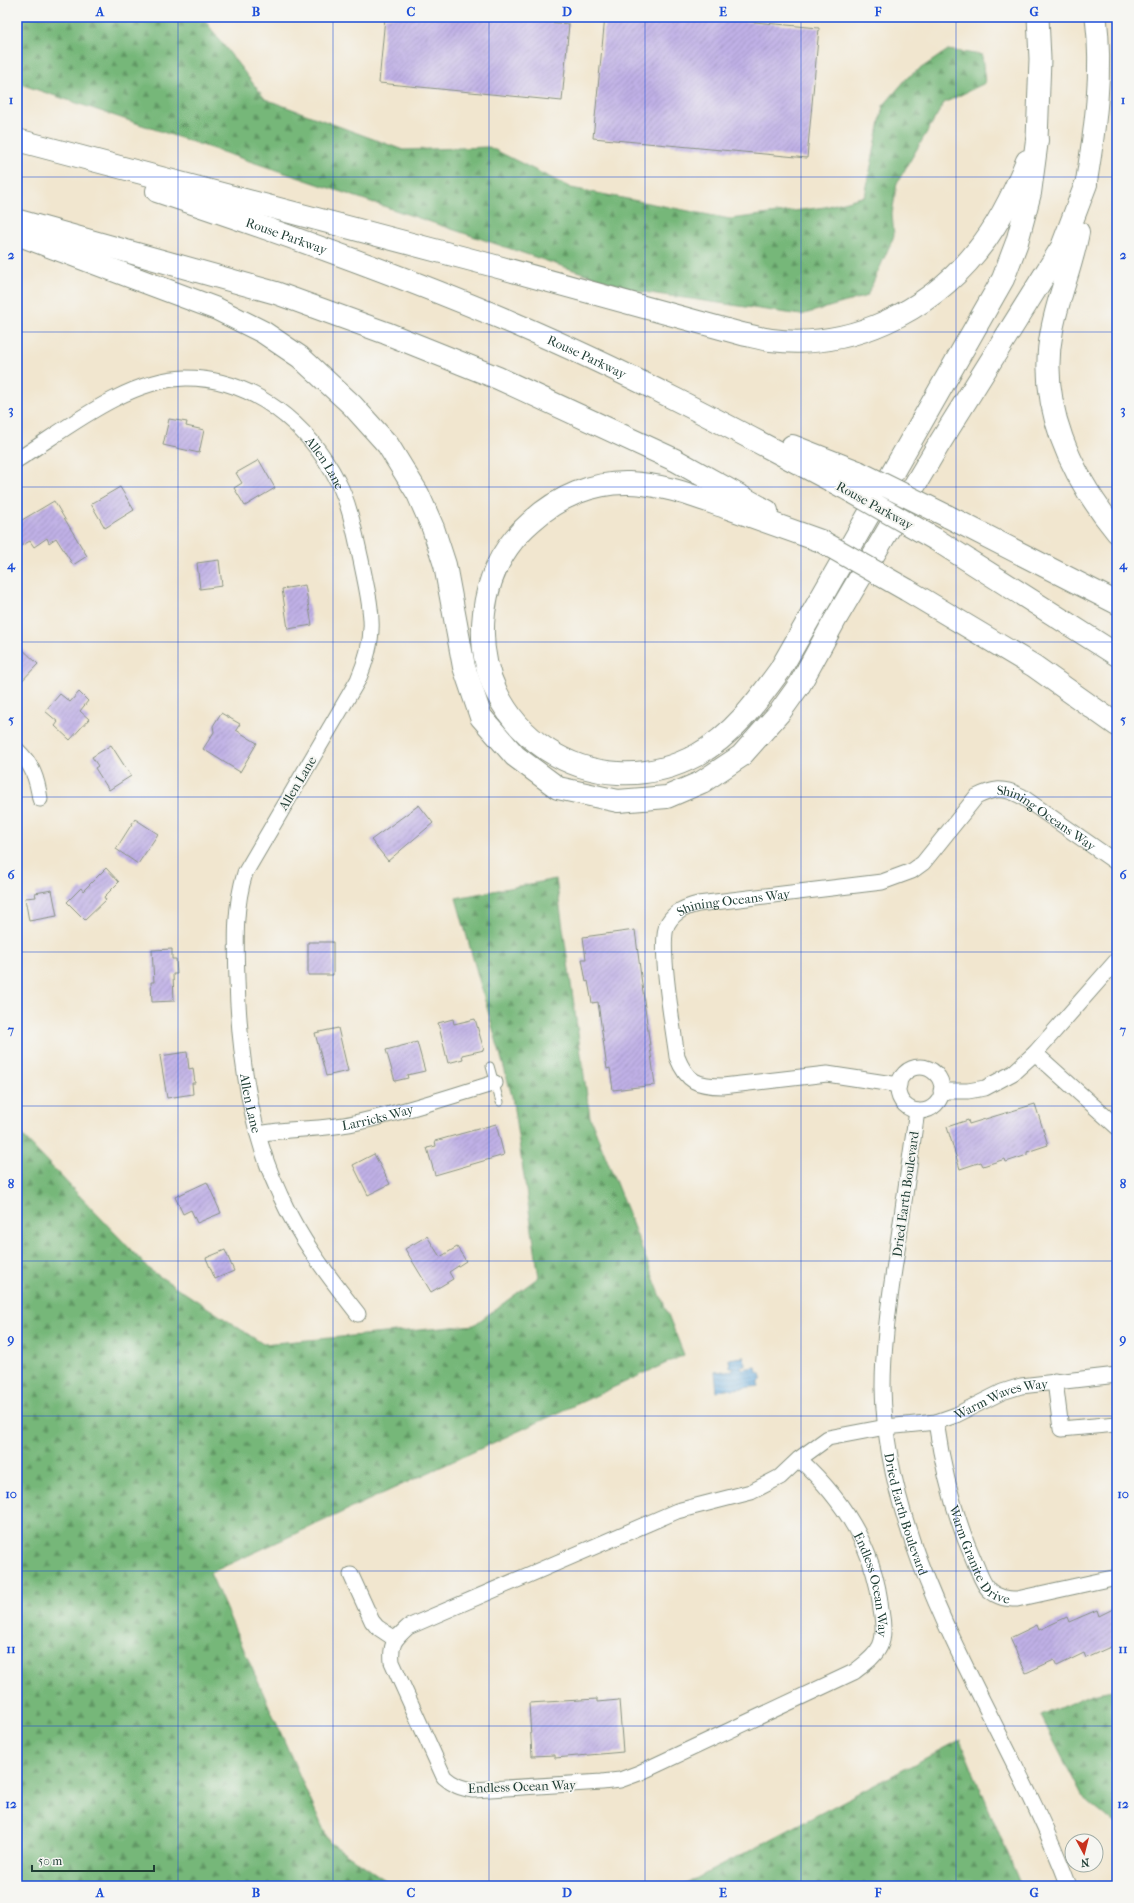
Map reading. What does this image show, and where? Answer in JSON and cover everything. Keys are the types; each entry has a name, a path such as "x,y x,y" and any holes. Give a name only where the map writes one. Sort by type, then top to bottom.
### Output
{"main road":[{"path":"17,140 491,265 742,334 771,340 798,341 832,338 864,331 897,318 924,301 954,277 977,252 996,226 1016,188 1037,140"},
{"path":"821,541 692,495 658,486 628,483 606,484 587,489 564,498 549,506 520,531 507,548 494,570 486,594 483,620 483,642 486,664 493,686 506,710 530,737 546,749 572,763 602,771 616,773 639,772 668,766 696,756 734,728 756,703 780,670 1003,279 1017,242 1030,193 1037,140"},
{"name":"Rouse Parkway","path":"17,144 286,234 399,276 514,324 699,411 854,481 935,539 1117,655"},
{"path":"17,234 217,310 263,332 300,357 352,405 388,445 418,494 433,528 445,565 464,666 481,717 514,756 558,788 618,801 667,797 702,782 741,756 780,712 800,684 835,620 943,437 1062,247 1086,184"},
{"path":"1086,184 1074,250 1051,331 1048,366 1058,431 1068,457 1085,488 1117,532"},
{"path":"17,221 276,293 386,333 498,378 676,460 821,541 907,590 1034,666 1117,725"},
{"path":"854,481 947,516 1117,603"}],"street":[{"path":"1037,140 1040,59 1038,17"},
{"path":"1086,184 1096,101 1098,63 1096,17"},
{"name":"Allen Lane","path":"17,460 114,398 132,390 167,380 185,378 205,379 226,384 254,394 274,405 293,422 326,460 339,483 355,533 372,611 372,636 368,658 358,680 245,872 239,892 236,943 238,1024 243,1067 258,1134 280,1195 292,1220 325,1271 358,1314"},
{"path":"17,750 31,764 37,781 40,798"},
{"name":"Shining Oceans Way","path":"899,1085 827,1074 723,1086 708,1086 689,1078 682,1069 678,1057 663,946 667,924 674,914 685,907 698,904 882,882 898,877 923,863 976,797 987,791 998,789 1009,790 1021,796 1117,863"},
{"path":"941,1091 968,1091 985,1088 1004,1079 1035,1053 1117,960"},
{"path":"1035,1053 1117,1127"},
{"path":"916,1067 932,1070 938,1076 941,1091 939,1099 935,1104 927,1110 917,1111 902,1101 898,1094 901,1077 916,1067"},
{"name":"Larricks Way","path":"258,1134 286,1129 321,1129 356,1123 495,1084"},
{"name":"Dried Earth Boulevard","path":"917,1111 887,1314 883,1388 886,1427 895,1477 907,1525 921,1564 945,1621 1046,1830 1069,1886"},
{"name":"Warm Waves Way","path":"886,1427 936,1422 956,1415 1002,1392 1021,1386 1054,1381 1117,1375"},
{"path":"1054,1381 1061,1429 1117,1424"},
{"name":"Warm Granite Drive","path":"936,1422 944,1472 957,1514 966,1542 980,1576 988,1589 1004,1598 1017,1599 1117,1578"},
{"path":"351,1575 372,1621 377,1628 395,1639 408,1627 677,1511 751,1492 780,1477 798,1458 828,1438 886,1427"},
{"name":"Endless Ocean Way","path":"395,1639 391,1650 395,1672 444,1777 452,1784 462,1789 473,1790 602,1782 620,1780 639,1773 854,1672 865,1663 880,1646 882,1636 881,1603 876,1579 866,1550 850,1518 837,1499 818,1476 798,1458"}],"lane":[{"path":"490,1066 500,1102"}],"green space":[{"path":"17,17 202,17 265,99 403,150 489,147 571,188 730,219 825,207 865,196 883,106 908,77 948,50 982,55 985,83 944,103 897,183 892,214 894,236 867,296 801,315 636,291 17,83"},
{"path":"556,879 590,1117 684,1355 210,1573 329,1842 394,1886 17,1886 17,1130 150,1270 263,1344 474,1325 539,1277 512,1096 456,898"},
{"path":"1117,1689 1117,1825 1082,1796 1041,1716 1092,1694"},
{"path":"960,1740 1021,1886 682,1886"}],"water":[{"path":"744,1357 745,1365 741,1366 742,1369 756,1367 757,1372 761,1373 762,1378 759,1381 759,1386 717,1391 715,1372 734,1370 734,1367 730,1367 729,1359"}],"building":[{"path":"385,17 495,17 569,24 562,101 379,83"},
{"path":"605,17 701,17 819,28 807,158 593,138"},
{"path":"169,419 187,422 186,426 204,430 199,453 163,445"},
{"path":"259,460 275,488 245,506 234,488 242,483 236,473"},
{"path":"120,487 134,510 105,528 91,504"},
{"path":"54,501 87,556 73,565 56,538 49,543 47,538 34,547 30,541 17,548 17,523"},
{"path":"219,560 222,586 200,589 197,563"},
{"path":"305,585 312,625 288,629 282,589"},
{"path":"17,644 38,664 17,686"},
{"path":"79,692 88,701 80,711 89,719 70,740 55,726 58,722 45,711 60,694 70,702"},
{"path":"221,713 240,724 236,730 257,743 240,772 203,749 214,732 213,726"},
{"path":"111,745 131,776 109,790 95,768 98,766 92,757"},
{"path":"419,805 433,823 388,861 371,840"},
{"path":"135,819 158,834 138,864 116,849"},
{"path":"106,868 119,882 104,897 106,900 85,920 67,902 81,888 83,891"},
{"path":"52,890 57,916 29,921 25,898 36,897 35,893"},
{"path":"635,930 655,1085 613,1090 610,1068 607,1069 598,1002 592,1003 588,981 586,982 582,959 586,959 583,937"},
{"path":"308,942 333,942 333,975 308,975"},
{"path":"172,949 172,959 176,959 177,974 173,974 174,1001 152,1002 151,982 154,982 152,950"},
{"path":"453,1019 454,1024 475,1019 484,1050 462,1055 463,1059 448,1063 438,1023"},
{"path":"338,1028 348,1071 326,1076 315,1033"},
{"path":"417,1042 425,1071 407,1075 408,1078 395,1081 386,1050"},
{"path":"187,1052 189,1069 193,1068 195,1083 192,1083 193,1094 167,1098 160,1056"},
{"path":"1035,1104 1048,1145 1027,1152 1027,1155 1006,1162 1005,1159 983,1166 981,1162 960,1169 947,1127 968,1120 969,1124"},
{"path":"496,1124 504,1155 435,1175 427,1148 436,1146 435,1141"},
{"path":"374,1154 390,1184 368,1195 353,1165"},
{"path":"207,1182 221,1213 197,1223 191,1210 183,1214 175,1197"},
{"path":"427,1236 440,1257 457,1247 466,1261 449,1272 453,1279 431,1292 405,1249"},
{"path":"225,1250 234,1271 215,1279 206,1258"},
{"path":"1117,1607 1117,1644 1086,1658 1084,1653 1057,1666 1054,1660 1026,1673 1010,1638 1037,1625 1039,1630 1067,1617 1069,1622 1097,1610 1099,1616"},
{"path":"597,1699 597,1702 619,1700 623,1752 555,1758 555,1755 532,1756 529,1703"}]}
